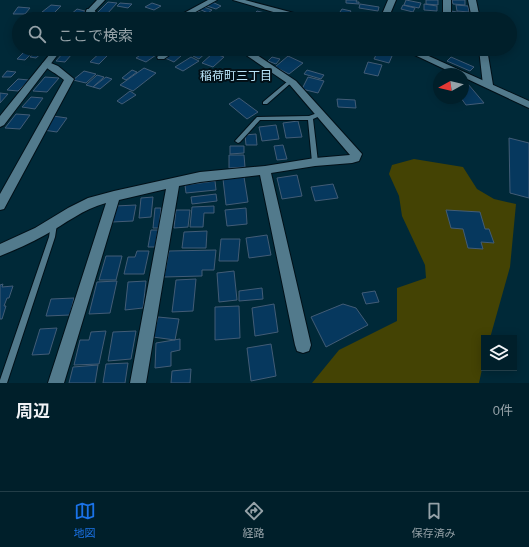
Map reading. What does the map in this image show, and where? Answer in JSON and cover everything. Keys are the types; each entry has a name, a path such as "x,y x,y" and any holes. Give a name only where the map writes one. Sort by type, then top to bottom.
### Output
{"street":[{"path":"90,11 101,0"},
{"path":"190,12 213,0"},
{"path":"237,0 279,12"},
{"path":"387,12 392,0"},
{"path":"447,0 447,12"},
{"path":"472,0 475,12"},
{"path":"0,123 52,56"},
{"path":"0,250 40,232 92,202 114,196 200,177 355,158 356,154 315,116 290,82 253,56"},
{"path":"422,56 529,105"},
{"path":"484,56 488,85"},
{"path":"0,205 69,79 55,68 46,64"},
{"path":"265,170 303,345"},
{"path":"138,383 173,184"},
{"path":"56,383 114,196"}],"lane":[{"path":"265,103 290,82"},
{"path":"238,141 259,118 315,116 315,162"},
{"path":"3,383 52,237 54,224"}],"shaded area":[{"path":"414,159 463,167 477,189 494,199 516,204 510,267 491,335 481,335 482,371 479,383 312,383 339,350 397,321 397,288 426,278 425,265 402,216 399,196 389,174 392,165"}],"building":[{"path":"346,0 357,0 356,2 359,2 359,4 346,3"},
{"path":"406,0 421,3 419,8 404,5"},
{"path":"426,0 438,0 438,5 426,4"},
{"path":"452,0 465,0 465,5 453,4"},
{"path":"108,2 117,3 109,12 98,12"},
{"path":"212,2 221,6 216,9 207,6"},
{"path":"120,3 132,4 128,8 117,6"},
{"path":"152,3 161,6 154,10 145,7"},
{"path":"360,4 379,7 378,11 359,8"},
{"path":"424,4 437,6 437,11 424,10"},
{"path":"51,5 61,6 55,12 42,12"},
{"path":"403,5 415,8 413,12 401,9"},
{"path":"456,5 468,6 469,12 457,11"},
{"path":"18,7 30,8 27,12 14,12"},
{"path":"204,7 212,10 206,12 199,9"},
{"path":"77,9 85,11 84,12 74,12"},
{"path":"342,9 351,11 350,12 340,12"},
{"path":"20,56 29,56 25,60 17,59"},
{"path":"31,56 38,56 36,58 30,57"},
{"path":"60,56 70,56 65,62 56,61"},
{"path":"96,56 107,56 99,64 90,62"},
{"path":"139,56 155,56 146,62 136,58"},
{"path":"167,56 181,56 174,62 165,58"},
{"path":"193,56 202,56 199,59"},
{"path":"210,56 224,57 213,67 202,63"},
{"path":"288,56 303,63 289,74 275,67"},
{"path":"376,56 392,56 389,63 374,59"},
{"path":"191,57 199,61 183,71 175,67"},
{"path":"272,57 280,59 276,64 268,61"},
{"path":"451,57 474,67 470,71 469,68 463,68 447,61"},
{"path":"368,62 382,65 378,76 364,73"},
{"path":"144,68 156,73 133,91 120,85"},
{"path":"132,70 137,72 126,80 122,78"},
{"path":"307,70 324,75 321,79 304,74"},
{"path":"7,71 16,72 11,77 2,77"},
{"path":"84,71 96,74 86,83 73,80"},
{"path":"97,75 104,77 93,87 86,85"},
{"path":"45,77 59,78 47,92 33,91"},
{"path":"106,77 112,79 100,89 93,87"},
{"path":"308,77 324,81 318,93 302,89"},
{"path":"18,79 29,80 18,91 7,90"},
{"path":"469,85 484,103 466,105 465,104 469,104"},
{"path":"130,91 136,95 122,104 117,101"},
{"path":"0,93 8,94 0,103"},
{"path":"31,97 43,98 35,109 22,107"},
{"path":"239,98 258,112 247,119 229,104"},
{"path":"337,99 355,100 356,108 338,107"},
{"path":"16,114 30,115 20,129 5,128"},
{"path":"53,116 67,118 57,132 43,130"},
{"path":"298,121 302,137 286,138 283,123"},
{"path":"276,125 279,139 262,141 259,127"},
{"path":"256,134 257,145 246,145 245,135"},
{"path":"509,138 529,143 529,198 510,193"},
{"path":"283,145 287,159 277,160 274,146"},
{"path":"230,146 244,146 244,153 230,154"},
{"path":"229,155 244,155 245,167 229,168"},
{"path":"297,175 302,196 282,199 277,178"},
{"path":"244,177 248,202 226,205 223,179"},
{"path":"215,181 216,190 186,193 185,185"},
{"path":"333,184 338,198 315,201 311,187"},
{"path":"216,194 217,201 192,204 191,197"},
{"path":"153,197 151,217 139,218 141,198"},
{"path":"136,205 133,221 112,222 115,206"},
{"path":"214,206 214,213 204,213 203,227 190,227 192,207"},
{"path":"155,208 161,208 159,228 153,228"},
{"path":"246,208 247,224 227,226 225,210"},
{"path":"176,210 190,210 188,227 174,228"},
{"path":"446,210 480,212 485,229 489,229 494,243 481,242 483,249 468,248 463,229 451,228"},
{"path":"151,230 158,230 155,247 148,247"},
{"path":"207,231 206,248 182,248 184,232"},
{"path":"267,235 271,255 249,258 246,238"},
{"path":"221,239 240,239 238,261 219,261"},
{"path":"216,250 214,270 202,270 202,276 164,277 169,251"},
{"path":"137,251 149,251 144,274 124,274 128,257 135,257"},
{"path":"106,256 122,256 116,280 99,280"},
{"path":"234,271 237,300 219,302 217,273"},
{"path":"196,279 193,311 172,312 176,280"},
{"path":"117,281 110,313 89,314 97,282"},
{"path":"146,281 143,308 125,310 128,282"},
{"path":"3,284 2,287 13,286 9,298 7,298 4,306 6,306 2,319 0,319 0,285"},
{"path":"262,288 263,299 239,301 239,291"},
{"path":"375,291 379,302 366,304 362,293"},
{"path":"74,298 70,315 46,316 51,299"},
{"path":"274,304 278,332 255,336 252,308"},
{"path":"343,304 356,308 368,325 326,347 311,317"},
{"path":"239,306 240,338 215,340 215,307"},
{"path":"158,317 179,319 175,340 153,337"},
{"path":"57,328 49,354 32,355 40,329"},
{"path":"106,331 99,364 74,365 80,340 89,340 91,332"},
{"path":"136,331 131,359 108,361 113,332"},
{"path":"180,339 180,350 171,352 171,366 155,368 156,343"},
{"path":"271,344 276,376 251,381 247,348"},
{"path":"128,363 125,383 103,383 106,364"},
{"path":"98,365 95,383 69,383 73,367"},
{"path":"191,369 190,383 171,383 172,371"}],"district":[{"name":"稲荷町三丁目","path":"236,76"}]}
